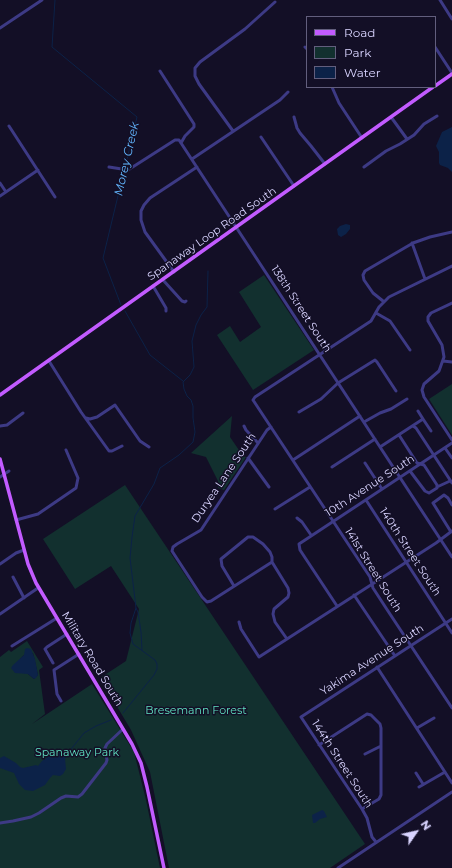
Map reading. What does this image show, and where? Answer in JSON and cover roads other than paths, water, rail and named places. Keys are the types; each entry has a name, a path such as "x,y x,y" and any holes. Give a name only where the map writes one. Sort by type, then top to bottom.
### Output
{"main road":[{"name":"Spanaway Loop Road South","path":"436,85 452,74"},
{"name":"Spanaway Loop Road South","path":"0,395 431,88"},
{"name":"Military Road South","path":"0,459 2,476 31,572 38,588 123,728 142,767 164,868"}],"street":[{"path":"0,28 42,0"},
{"path":"440,0 452,19"},
{"path":"233,131 194,76 195,68 200,62 245,29 275,2"},
{"path":"436,49 452,74"},
{"path":"109,167 128,170 172,142 178,140 181,142 194,127 194,124 160,71"},
{"path":"332,88 339,103 362,138"},
{"path":"192,159 280,100 288,92"},
{"path":"364,167 386,151 400,144 424,124 437,116"},
{"path":"294,117 300,133 325,164"},
{"path":"391,117 407,139"},
{"path":"9,126 55,197"},
{"path":"261,137 294,186"},
{"name":"138th Street South","path":"181,142 452,557"},
{"path":"174,272 145,232 140,214 144,205 150,198 197,167"},
{"path":"0,196 38,170"},
{"path":"0,183 6,192"},
{"path":"384,302 373,293 364,278 364,274 369,268 388,259 412,243 452,232"},
{"path":"412,243 425,279"},
{"path":"320,355 372,321 384,302 391,296 452,266"},
{"path":"163,280 182,301 186,301"},
{"path":"153,286 166,308 166,311"},
{"path":"452,303 431,313 428,317 428,321 442,345 443,360 438,371 424,384 422,389 424,397 452,440"},
{"path":"376,313 390,320 410,350"},
{"name":"141st Street South","path":"320,355 255,397 253,400 370,577 373,588 382,603 452,708"},
{"path":"299,412 321,398 338,383 376,360 396,391"},
{"path":"443,360 452,362"},
{"path":"49,361 108,449 112,451 122,446"},
{"path":"364,422 391,409 407,399"},
{"path":"86,418 94,418 115,405 140,441 149,447"},
{"path":"418,411 431,431"},
{"path":"0,426 6,425 23,413"},
{"path":"293,460 360,416"},
{"path":"380,447 423,419"},
{"path":"244,426 258,443"},
{"path":"410,471 425,491 430,492 437,487 451,482 416,428 413,426"},
{"name":"Duryea Lane South","path":"234,586 211,601 207,602 203,600 172,550 177,544 201,530 258,443 267,430 271,427"},
{"path":"399,435 417,463 424,465 437,487"},
{"path":"332,467 375,439"},
{"name":"10th Avenue South","path":"337,606 303,556 298,545 452,443"},
{"path":"445,448 452,458"},
{"path":"16,520 38,514 76,488 78,478 66,450"},
{"path":"248,458 268,487"},
{"path":"365,463 382,489"},
{"path":"2,476 9,471"},
{"path":"275,509 310,487"},
{"path":"239,622 241,629 259,657 406,562 451,531 433,503 444,495 448,498 452,505"},
{"name":"140th Street South","path":"366,500 452,633"},
{"path":"297,518 302,522 311,535"},
{"path":"272,562 234,586 222,566 221,560 233,548 252,536 266,546 271,554 272,562 289,589 288,597 274,608 272,614 275,622 287,639"},
{"path":"0,564 16,553 24,550"},
{"path":"13,577 24,598"},
{"path":"0,614 38,588"},
{"path":"354,595 394,656"},
{"path":"12,646 57,618"},
{"name":"Yakima Avenue South","path":"301,717 452,619"},
{"path":"54,664 45,649 50,644 67,634"},
{"path":"61,700 57,694 54,671 56,668 79,654"},
{"path":"377,667 452,783"},
{"path":"319,745 367,714 380,724 381,795 379,799 362,809"},
{"name":"144th Street South","path":"301,717 362,809 367,818 369,831 376,842"},
{"path":"417,728 434,718"},
{"path":"0,823 31,817 61,798 66,796 76,797 82,794 106,763 107,757 105,748 107,744 123,728"},
{"path":"365,754 380,746"},
{"path":"419,787 445,772"},
{"path":"416,773 423,784"},
{"path":"338,868 452,792"}],"water":[{"path":"452,127 452,172 448,168 440,165 439,152 436,146 442,132"},
{"path":"346,224 350,225 350,229 341,237 338,235 337,229"},
{"path":"25,649 31,649 35,659 38,675 34,679 28,674 15,673 11,668 24,655"},
{"path":"64,750 68,753 65,759 66,769 63,774 60,776 53,775 45,785 33,791 25,790 19,784 14,773 0,768 0,758 4,756 23,768 36,765 38,766 50,755 58,754"},
{"path":"322,810 327,817 313,823 312,815"}],"waterway":[{"name":"Morey Creek","path":"55,0 52,47 137,117 125,168"},
{"name":"Morey Creek","path":"121,305 103,258 124,171"},
{"path":"123,713 154,675 157,669 155,660 133,644 130,633 131,623 136,608 130,558 135,516 154,484 160,468 179,455 193,442 195,432 193,406 184,389 183,382 190,375 194,367 192,341 196,325 207,307 208,271"},
{"name":"Morey Creek","path":"125,311 150,355 183,381"},
{"path":"136,608 141,632 142,650"},
{"path":"68,753 84,733 111,720"}],"park label":[{"name":"Bresemann Forest","path":"196,711"},
{"name":"Spanaway Park","path":"77,753"}]}
